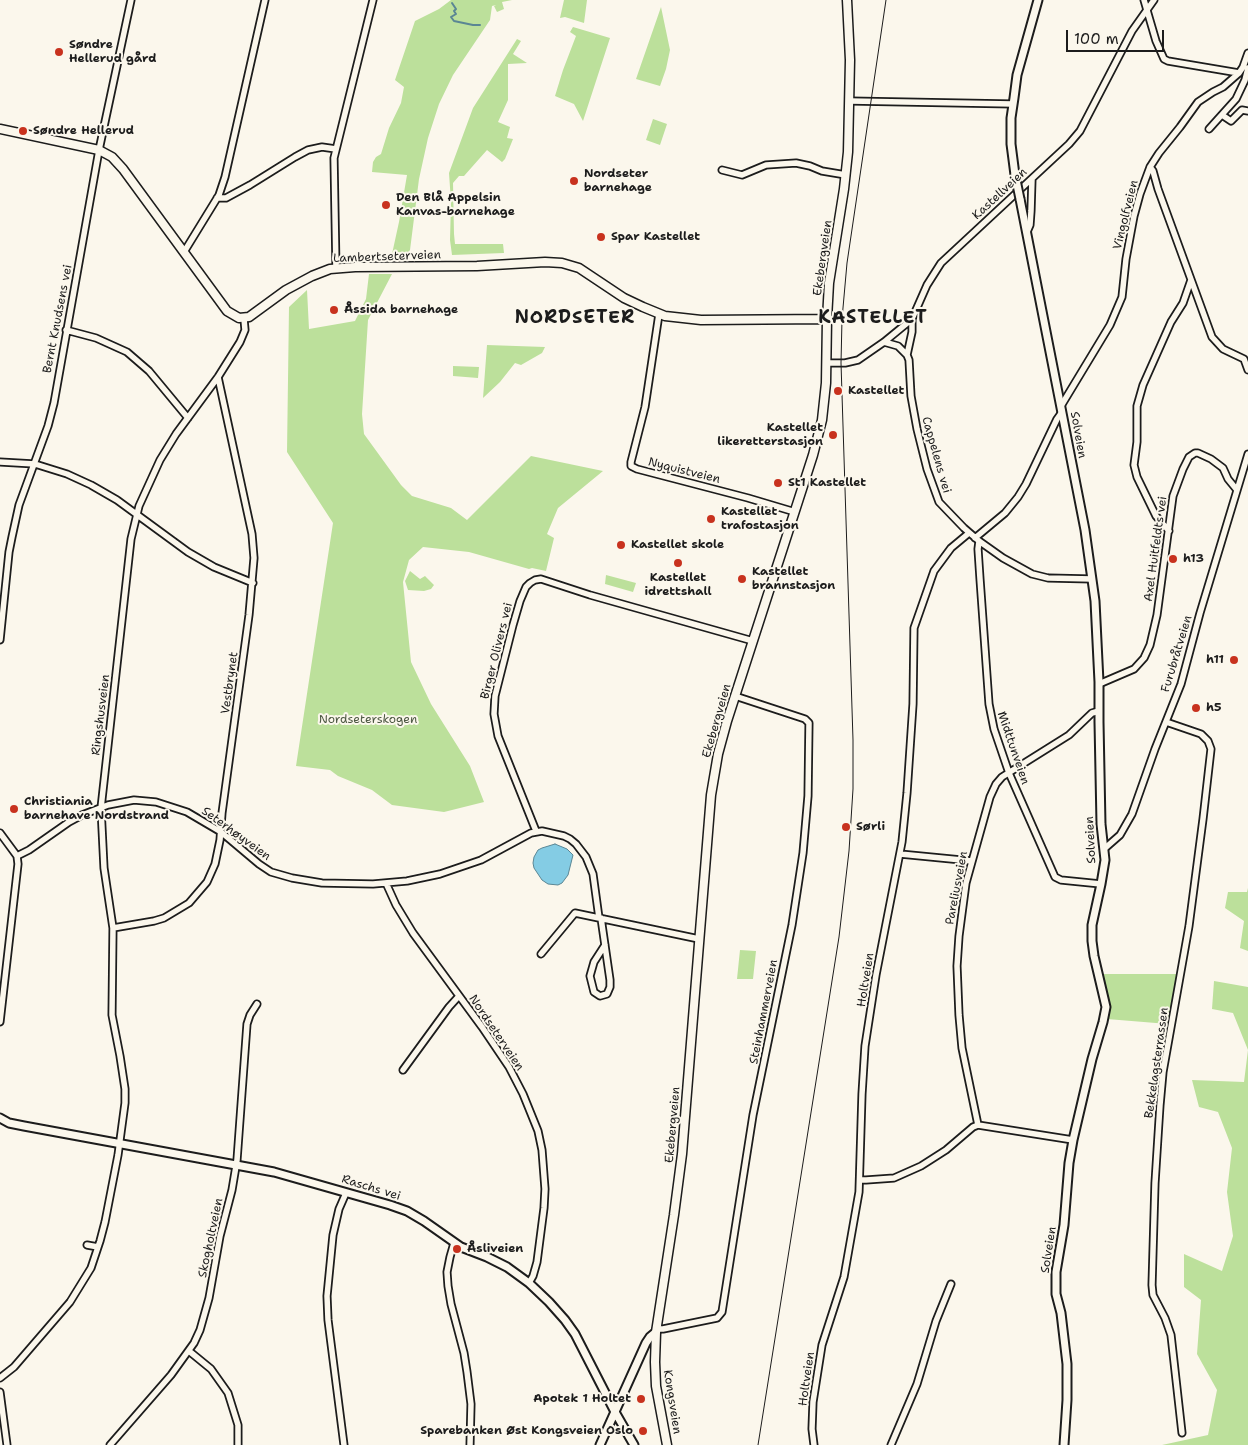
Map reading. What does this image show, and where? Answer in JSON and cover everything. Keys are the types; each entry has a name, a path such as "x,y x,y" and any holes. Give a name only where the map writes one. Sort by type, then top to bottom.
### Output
{"main road":[{"name":"Ekebergveien","path":"656,1331 680,1176 712,788 721,743 735,696 820,429 825,394 827,318 832,262 846,175 850,101 850,33 847,0"},
{"path":"0,129 100,150 106,153 120,165 227,311 236,317 244,319"},
{"name":"Lambertseterveien","path":"244,319 254,314 282,292 300,282 336,269 355,267 477,266 554,262 578,268 624,298 659,314 701,320 827,318"},
{"name":"Kongsveien","path":"656,1331 656,1386 667,1445"}],"street":[{"name":"Bernt Knudsens vei","path":"0,640 12,537 19,505 48,426 100,150 131,0"},
{"path":"184,252 217,198 225,177 265,0"},
{"path":"336,269 333,170 336,149 373,0"},
{"name":"Solveien","path":"1038,0 1016,75 1011,144 1015,175 1085,530 1092,579 1097,632 1101,824 1104,849 1101,884 1092,925 1092,942 1105,1002 1105,1012 1073,1140 1055,1283 1065,1337 1067,1364 1064,1445"},
{"path":"1144,0 1158,49 1164,59 1238,73"},
{"name":"Kastellveien","path":"827,363 845,363 858,360 912,319 927,285 941,263 1069,144 1080,131 1132,30 1154,0"},
{"name":"Vingolfveien","path":"977,539 1005,513 1018,497 1062,409 1109,328 1122,297 1126,259 1134,216 1141,188 1150,167 1198,102 1223,88 1243,66 1248,53"},
{"path":"1209,129 1236,99 1245,80 1248,68"},
{"path":"850,101 990,102 1013,104"},
{"path":"1222,115 1231,121 1242,110 1248,111"},
{"path":"217,198 226,198 244,189 308,150 322,147 336,149"},
{"path":"722,170 742,175 766,166 796,163 822,171 846,175"},
{"path":"1150,167 1212,338 1223,349 1244,359 1248,370"},
{"name":"Solveien","path":"1026,232 1030,225 1032,211 1032,179"},
{"path":"1169,530 1156,516 1137,478 1134,465 1137,442 1137,406 1143,385 1171,322 1186,296 1191,280"},
{"name":"Nyquistveien","path":"659,314 645,407 630,462 631,466 795,512"},
{"name":"Ringshusveien","path":"0,1378 14,1367 70,1302 91,1268 108,1209 120,1143 125,1089 112,1015 113,928 104,868 100,808 129,550 137,514 145,491 160,460 218,378 240,342 245,330 244,319"},
{"name":"Cappelens vei","path":"912,319 912,332 907,354 911,396 917,429 933,488 939,502 969,533 1003,558 1032,574 1048,578 1092,579"},
{"path":"66,330 96,338 127,352 149,371 188,418"},
{"path":"884,342 898,346 907,354"},
{"name":"Vestbrynet","path":"113,928 154,921 177,912 192,901 207,882 217,856 245,649 254,558 252,534 218,378"},
{"name":"Axel Huitfeldts vei","path":"1099,684 1130,671 1142,662 1147,652 1154,632 1173,496 1186,462 1192,454 1201,454 1220,465 1237,490"},
{"name":"Furubråtveien","path":"1104,849 1120,835 1132,814 1181,684 1200,613 1248,454"},
{"path":"0,462 35,464 67,474 91,485 117,500 188,552 214,567 253,583"},
{"name":"Holtveien","path":"814,1445 812,1429 813,1402 818,1368 824,1338 844,1277 859,1192 865,1046 876,975 900,854 906,802 913,704 914,628 934,571 951,548 969,533"},
{"name":"Midttunveien","path":"977,539 989,704 994,729 1009,773 1055,877 1061,880 1101,884"},
{"name":"Birger Olivers vei","path":"536,831 498,736 494,714 495,696 512,625 520,601 526,587 530,583 541,579 590,595 753,641"},
{"name":"Steinhammerveien","path":"656,1331 718,1318 722,1312 752,1120 792,925 803,853 808,796 809,723 805,719 735,696"},
{"name":"Pareliusveien","path":"978,1125 962,1048 957,984 959,936 965,892 990,797 996,784 1009,773 1068,735 1092,713 1099,711"},
{"name":"Bekkelagsterrassen","path":"1166,722 1201,734 1208,741 1210,749 1190,916 1163,1072 1155,1183 1153,1295 1165,1318 1171,1335 1182,1433"},
{"name":"Seterhøyveien","path":"17,856 82,815 115,803 134,800 156,802 187,812 221,832 259,864 275,874 322,883 360,885 430,877 462,868 536,831"},
{"path":"536,831 564,836 576,844 589,862 593,874 605,945 609,975 610,987 604,996 596,994 590,976 594,962 605,945"},
{"path":"0,833 17,856 0,1022"},
{"path":"900,854 972,861"},
{"name":"Nordseterveien","path":"386,883 413,933 482,1026 509,1067 523,1094 538,1131 542,1150 545,1189 544,1208 537,1262 529,1283"},
{"path":"541,954 575,913 699,939"},
{"name":"Nordseterveien","path":"403,1070 459,996"},
{"name":"Skogholtveien","path":"110,1445 171,1375 189,1351 200,1330 206,1312 236,1164 247,1024 257,1004"},
{"name":"Raschs vei","path":"0,1118 16,1124 285,1174 407,1211 461,1247 500,1263 529,1283 557,1310 571,1328 586,1354 634,1445"},
{"path":"860,1180 894,1178 921,1166 946,1150 973,1126 978,1125 1073,1140"},
{"path":"344,1445 328,1320 327,1296 333,1235 339,1209 346,1192"},
{"path":"454,1243 447,1272 448,1286 467,1372 471,1414 470,1445"},
{"path":"87,1245 98,1247"},
{"path":"891,1445 917,1384 936,1321 951,1284"},
{"name":"Ekebergveien","path":"600,1445 648,1340 656,1331"},
{"path":"189,1351 211,1370 228,1393 238,1425 238,1445"},
{"path":"0,1392 7,1445"}],"green space":[{"path":"451,0 512,0 502,2 504,9 497,12 494,6 496,5 492,6 490,20 453,75 439,104 428,138 419,179 410,250 404,257 392,254 407,175 372,172 373,162 381,154 389,128 401,103 404,87 395,80 415,21 439,9"},
{"path":"564,0 587,0 584,23 565,17 560,18"},
{"path":"661,7 670,50 660,86 636,79"},
{"path":"573,27 610,38 583,121 574,104 555,96 576,36 570,32"},
{"path":"517,39 521,41 513,54 527,63 508,64 508,100 498,122 510,127 507,138 513,139 505,159 502,162 487,150 464,176 459,176 453,183 455,244 503,244 504,253 452,255 449,173 473,108"},
{"path":"653,119 667,124 660,145 646,140"},
{"name":"Nordseterskogen","path":"369,274 392,274 368,320 362,414 364,434 401,485 412,496 451,508 467,520 531,456 603,471 558,508 547,534 554,538 546,571 529,569 469,552 423,547 409,560 403,582 411,662 431,704 470,766 484,802 444,812 392,805 372,790 338,776 330,770 296,766 333,523 287,452 289,307 307,290 309,329 355,321 366,299"},
{"path":"487,345 545,347 542,353 521,365 515,363 500,382 483,398"},
{"path":"453,366 479,367 478,378 453,376"},
{"path":"410,571 420,579 425,576 434,585 431,589 424,591 408,590 405,581"},
{"path":"606,575 636,583 633,592 605,584"},
{"path":"1248,888 1248,951 1240,948 1244,921 1225,908 1228,892 1247,892"},
{"path":"740,950 756,951 753,979 737,979"},
{"path":"1102,974 1177,974 1168,1024 1107,1019 1109,1000"},
{"path":"1214,981 1248,987 1248,1050 1233,1013 1212,1009"},
{"path":"1248,1050 1248,1445 1162,1445 1208,1435 1217,1390 1197,1354 1201,1300 1184,1287 1184,1254 1222,1271 1233,1236 1227,1192 1232,1148 1218,1112 1199,1107 1192,1080 1244,1082"}],"water":[{"path":"555,844 567,849 573,855 568,875 558,885 548,884 542,880 533,863 538,850"}],"waterway":[{"path":"452,3 456,9 454,11 456,14 451,17 454,21 480,25"}],"tram line":[{"path":"758,1445 839,937 849,851 853,789 853,740 841,363 842,319 847,263 886,0"}],"place":[{"name":"Søndre Hellerud gård","path":"59,52"},
{"name":"Søndre Hellerud","path":"23,131"},
{"name":"Nordseter barnehage","path":"574,181"},
{"name":"Den Blå Appelsin Kanvas-barnehage","path":"386,205"},
{"name":"Spar Kastellet","path":"601,237"},
{"name":"Åssida barnehage","path":"334,310"},
{"name":"Kastellet","path":"838,391"},
{"name":"Kastellet likeretterstasjon","path":"833,435"},
{"name":"St1 Kastellet","path":"778,483"},
{"name":"Kastellet trafostasjon","path":"711,519"},
{"name":"Kastellet skole","path":"621,545"},
{"name":"h13","path":"1173,559"},
{"name":"Kastellet idrettshall","path":"678,563"},
{"name":"Kastellet brannstasjon","path":"742,579"},
{"name":"h11","path":"1234,660"},
{"name":"h5","path":"1196,708"},
{"name":"Christiania barnehave Nordstrand","path":"14,809"},
{"name":"Sørli","path":"846,827"},
{"name":"Åsliveien","path":"457,1249"},
{"name":"Apotek 1 Holtet","path":"641,1399"},
{"name":"Sparebanken Øst Kongsveien Oslo","path":"643,1431"}],"district":[{"name":"NORDSETER","path":"575,318"},
{"name":"KASTELLET","path":"873,318"}]}
